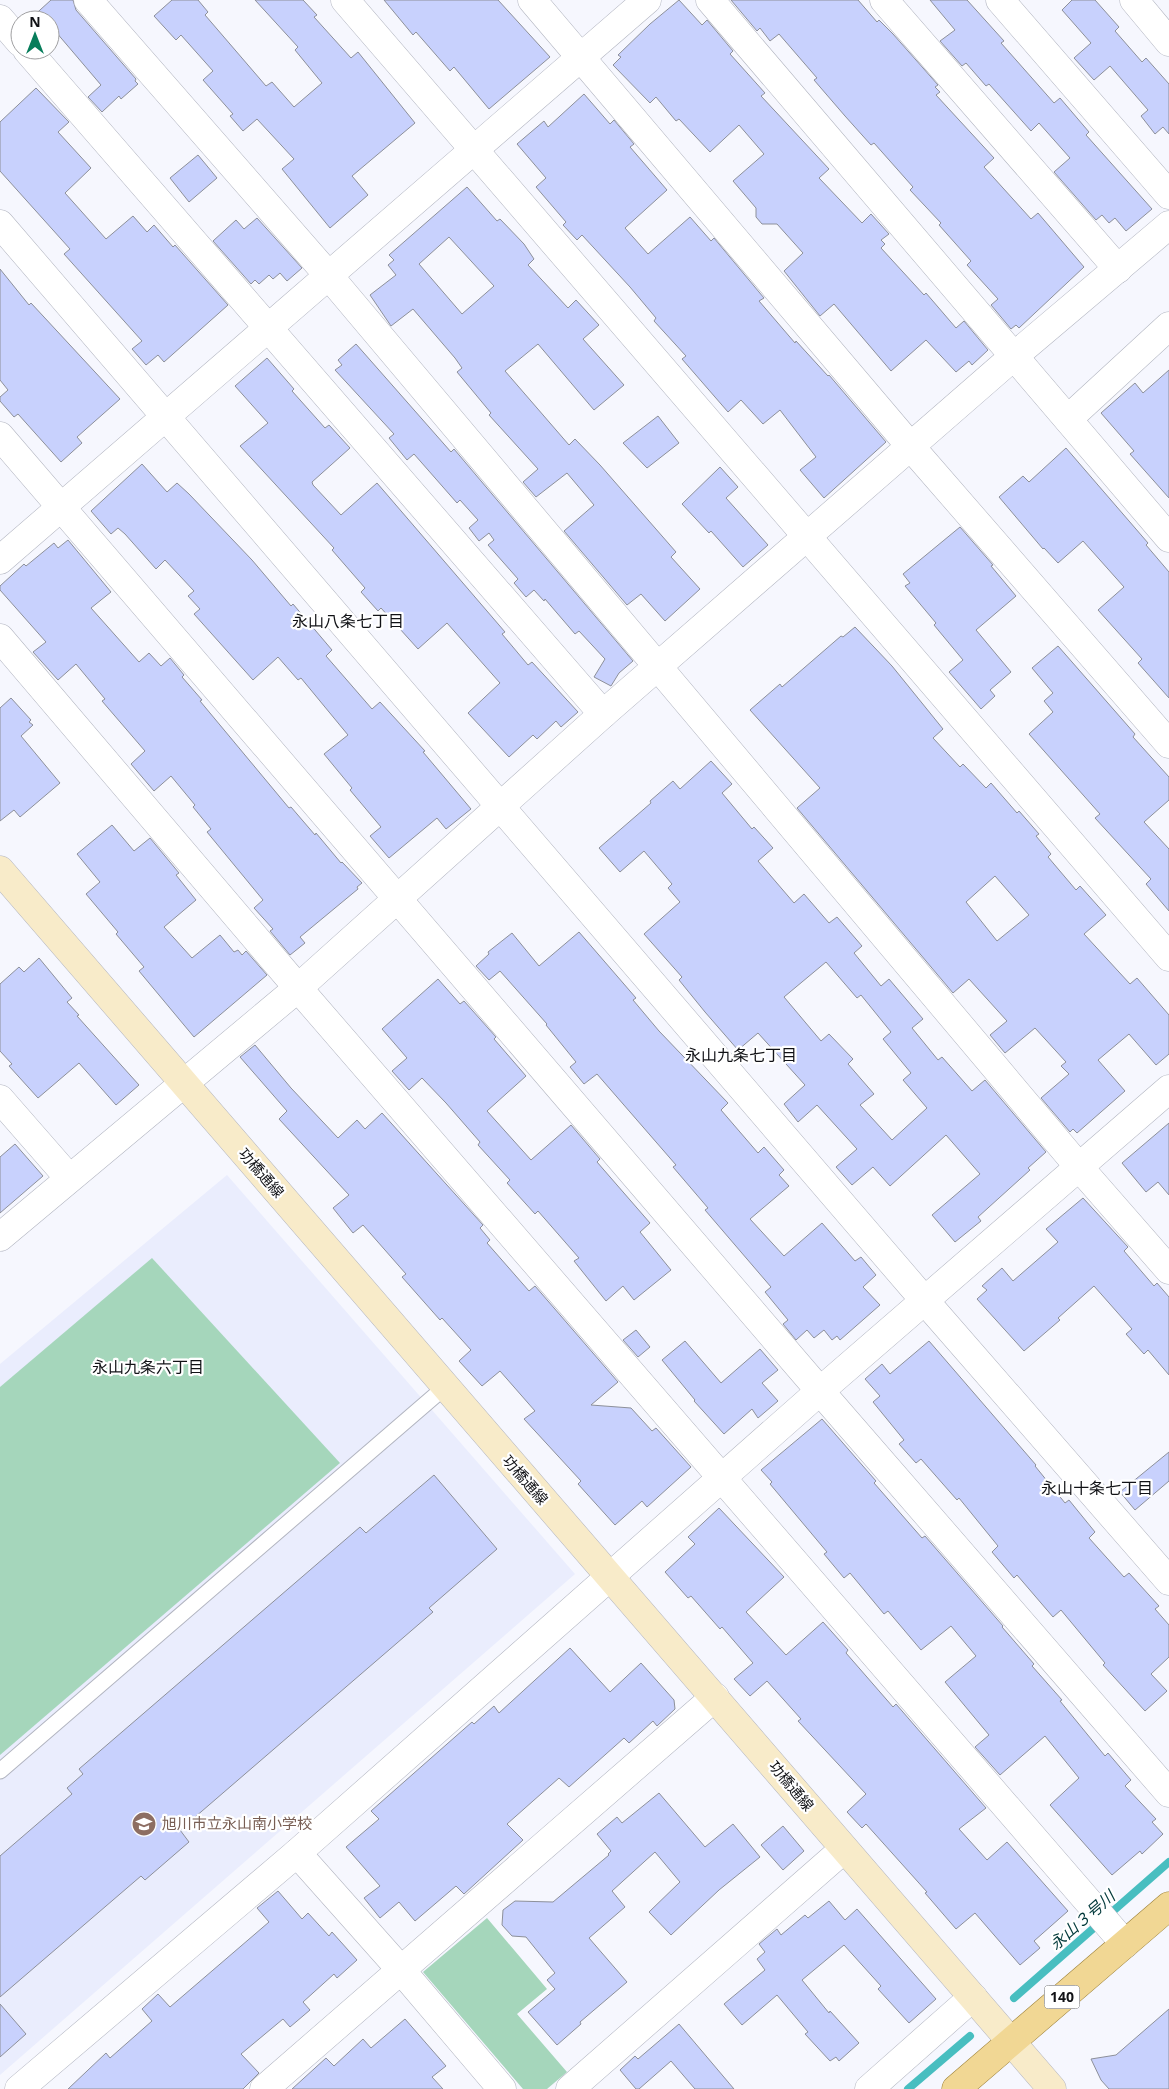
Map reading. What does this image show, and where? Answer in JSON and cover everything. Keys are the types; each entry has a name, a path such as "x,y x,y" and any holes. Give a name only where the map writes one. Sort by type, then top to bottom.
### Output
{"main road":[{"name":"140","path":"956,2089 1011,2041 1120,1938 1169,1906"}],"street":[{"path":"88,0 329,276 1079,1168 1169,1270"},
{"path":"345,0 1169,957"},
{"path":"532,0 911,447 1169,744"},
{"path":"0,560 647,0"},
{"path":"710,0 1169,538"},
{"path":"884,0 1118,269"},
{"path":"1000,0 1169,195"},
{"path":"1134,0 1169,42"},
{"path":"0,19 10,30"},
{"path":"36,60 602,714"},
{"path":"0,224 925,1301 1169,1581"},
{"path":"0,1237 298,988 602,714 808,538 1013,357 1169,225"},
{"path":"1068,419 1165,339"},
{"path":"0,436 820,1391 1169,1793"},
{"path":"0,638 298,988 1120,1938"},
{"name":"功橋通線","path":"0,870 1052,2089"},
{"path":"19,2089 297,1853 820,1391 1169,1089"},
{"path":"0,1099 69,1178"},
{"path":"264,2089 715,1697"},
{"path":"570,2089 844,1850"},
{"path":"297,1853 401,1970 502,2089"},
{"path":"869,2089 973,1997"}],"lane":[{"path":"0,1771 445,1387"}],"shaded area":[{"name":"旭川市立永山南小学校","path":"227,1175 575,1574 0,2075 0,1364"}],"green space":[{"path":"152,1258 340,1463 0,1755 0,1387"},
{"path":"487,1918 547,1989 517,2014 567,2072 547,2089 523,2089 423,1972"}],"building":[{"path":"51,0 73,0 76,10 136,79 135,81 138,84 121,99 119,96 102,112 88,97 101,85 60,37 60,10 40,10"},
{"path":"172,0 198,0 208,12 205,15 266,86 272,82 294,107 322,83 295,50 298,47 255,0 303,0 317,15 314,17 351,58 358,52 415,123 352,176 368,195 330,228 282,169 294,159 257,119 243,131 230,116 233,114 203,80 213,71 181,35 176,40 154,16"},
{"path":"384,0 498,0 550,57 489,109 454,67 450,71 416,32 413,35"},
{"path":"679,0 702,25 707,20 733,51 730,54 765,93 761,96 829,169 819,178 862,223 871,214 889,234 881,240 885,244 881,248 924,295 926,293 956,328 964,321 988,350 972,365 969,361 956,372 926,340 891,371 834,304 820,316 784,271 803,253 777,224 762,224 756,217 756,208 733,181 764,154 739,125 710,152 679,119 676,121 656,97 650,103 613,65 621,57 618,55 650,24"},
{"path":"731,0 858,0 877,22 879,20 893,34 938,85 935,87 940,92 936,95 994,158 984,167 1031,219 1038,213 1084,267 1019,328 1016,325 1011,329 991,305 998,299 967,265 971,261 939,225 941,223 910,190 913,187 874,143 871,145 845,116 814,80 817,78 779,34 770,41 760,28 757,31"},
{"path":"930,0 967,0 1004,41 1001,43 1054,103 1060,98 1089,132 1086,135 1152,209 1126,231 1115,218 1109,223 1102,215 1096,220 1054,172 1070,158 1039,123 1031,131 989,84 986,86 966,63 962,66 940,41 955,30"},
{"path":"1072,0 1095,0 1119,27 1115,31 1142,62 1146,58 1169,84 1169,134 1163,127 1155,134 1141,116 1148,110 1110,66 1094,80 1074,58 1091,43 1062,10"},
{"path":"36,88 69,122 58,132 91,168 65,193 106,239 133,216 147,232 154,225 173,247 175,245 228,305 164,362 158,355 146,365 132,349 142,341 64,254 70,249 0,171 0,122"},
{"path":"584,94 610,124 614,120 634,144 630,147 667,190 625,228 648,254 690,217 711,241 714,238 764,298 759,301 795,343 796,341 829,375 886,442 824,498 800,470 816,457 780,410 763,424 741,400 728,412 682,359 686,356 654,321 656,318 630,287 582,235 577,240 563,225 566,222 536,187 546,178 517,144 544,121 548,127"},
{"path":"198,155 217,178 189,202 170,178"},
{"path":"467,187 497,221 500,219 524,244 534,259 528,265 568,308 576,300 599,325 583,339 624,385 594,410 538,344 505,371 569,445 575,439 600,465 676,552 671,557 700,589 665,621 641,594 627,605 564,531 594,505 567,473 536,497 523,482 538,469 489,415 491,413 457,372 462,368 455,358 413,309 391,326 370,295 396,275 388,265 394,260 389,255","holes":["449,237 494,286 462,314 419,264"]},
{"path":"257,218 302,268 287,281 280,273 273,279 269,275 259,284 255,280 251,284 213,241 236,220 244,229"},
{"path":"0,269 29,305 31,303 120,399 77,437 82,443 61,462 18,414 14,417 0,401 0,397 8,390 0,380"},
{"path":"356,344 451,452 454,449 633,661 619,673 611,686 594,677 605,659 579,631 575,634 545,599 544,601 534,590 526,597 514,583 518,579 488,545 494,540 489,533 479,541 469,528 478,520 460,500 457,503 414,454 407,460 389,438 394,434 335,370 342,365 338,360"},
{"path":"267,358 294,389 292,391 325,428 329,425 350,448 312,482 313,485 341,515 377,483 505,632 502,634 528,665 532,662 578,712 561,727 556,721 537,739 533,735 509,757 468,713 500,683 447,623 418,649 381,608 378,611 361,592 365,588 332,550 334,548 240,446 268,423 235,386"},
{"path":"1169,370 1169,498 1130,454 1134,451 1101,413 1135,383 1143,393"},
{"path":"658,416 679,443 647,468 623,443"},
{"path":"1066,448 1148,543 1146,545 1169,572 1169,698 1138,663 1142,659 1098,610 1124,587 1083,541 1058,563 1043,549 999,497 1023,476 1029,482"},
{"path":"142,464 167,492 177,483 252,560 332,650 326,656 372,709 380,702 425,751 423,752 471,809 446,829 437,818 389,858 370,836 381,827 350,790 352,788 324,754 348,735 301,678 298,680 278,657 253,680 194,614 200,609 188,596 194,591 165,560 156,569 125,534 118,528 111,534 91,511"},
{"path":"720,467 738,487 726,498 768,545 743,567 711,531 709,533 682,504"},
{"path":"960,527 993,565 991,566 1016,596 976,630 1011,672 990,690 995,696 981,709 949,672 963,660 934,625 936,623 905,586 910,583 903,574"},
{"path":"68,540 111,592 91,608 139,662 149,653 161,666 170,658 184,675 182,677 202,700 200,701 289,808 291,807 341,863 362,883 357,887 358,889 300,937 305,943 290,955 270,931 273,929 254,908 263,900 207,832 211,829 193,807 195,805 171,776 154,791 131,764 145,751 102,701 105,699 76,664 58,680 33,652 46,642 0,590 0,586 24,564 26,566 54,543 58,548"},
{"path":"855,627 892,666 943,729 933,738 960,767 963,764 986,788 991,783 1017,813 1019,811 1039,834 1036,836 1051,854 1048,857 1076,890 1080,886 1106,915 1084,934 1130,984 1137,978 1169,1015 1169,1054 1156,1065 1129,1034 1098,1060 1125,1091 1077,1133 1073,1129 1070,1132 1041,1098 1069,1074 1061,1066 1066,1062 1035,1028 1005,1053 990,1035 1007,1021 969,979 953,993 797,808 820,788 750,710 780,684 782,687 841,636 843,637","holes":["995,876 1029,915 997,941 966,902"]},
{"path":"1058,646 1135,734 1133,737 1169,777 1169,800 1144,822 1169,849 1169,911 1146,884 1151,879 1095,818 1100,814 1029,734 1053,712 1044,701 1053,693 1032,668"},
{"path":"11,698 31,720 29,722 33,725 21,736 60,783 20,817 14,810 0,821 0,708"},
{"path":"711,761 732,784 722,793 752,829 754,827 773,848 758,861 794,903 804,894 829,923 837,917 862,946 854,953 881,986 889,979 923,1019 912,1028 938,1060 942,1057 972,1091 985,1080 1046,1152 1028,1168 1030,1170 978,1217 981,1221 955,1242 932,1215 980,1174 946,1135 890,1186 873,1167 852,1185 836,1167 857,1149 817,1105 798,1122 784,1104 805,1085 758,1033 738,1050 679,980 682,977 644,934 680,902 668,888 672,884 644,851 620,872 599,848 651,803 650,801 673,781 680,789","holes":["826,962 857,998 861,995 891,1032 883,1039 911,1073 903,1080 927,1108 892,1140 860,1105 874,1094 848,1064 853,1059 829,1034 821,1041 784,997"]},
{"path":"112,825 134,851 150,838 179,873 176,875 196,900 164,927 192,958 220,935 234,952 238,950 242,955 246,951 267,975 194,1037 139,971 144,967 86,894 100,882 77,854"},
{"path":"579,932 636,998 633,1000 659,1031 728,1103 721,1110 758,1153 764,1147 784,1170 779,1175 789,1186 750,1219 784,1256 822,1223 855,1261 861,1257 876,1275 863,1287 880,1305 840,1340 837,1336 832,1340 824,1330 814,1338 807,1330 796,1340 783,1324 788,1320 765,1292 771,1287 705,1210 708,1208 673,1167 676,1165 597,1074 584,1084 570,1067 576,1062 547,1024 500,971 489,980 476,966 489,954 488,952 512,933 539,966"},
{"path":"39,958 72,998 67,1002 79,1015 77,1016 139,1085 116,1105 79,1063 38,1098 9,1066 12,1064 0,1051 0,984 19,967 24,972"},
{"path":"438,979 460,1004 464,1001 496,1037 494,1039 526,1076 487,1111 531,1160 571,1125 600,1159 597,1162 650,1223 640,1232 671,1270 634,1300 623,1286 606,1301 574,1261 579,1258 538,1211 535,1214 507,1183 510,1180 478,1145 480,1142 446,1103 422,1078 409,1090 392,1071 407,1058 382,1029"},
{"path":"255,1045 291,1088 338,1138 357,1120 365,1129 382,1113 483,1225 480,1228 490,1240 487,1243 529,1291 535,1286 618,1382 591,1405 631,1408 652,1431 656,1428 691,1467 647,1507 642,1501 615,1525 578,1484 581,1481 524,1419 535,1411 500,1371 482,1386 459,1361 471,1350 442,1318 440,1320 402,1277 406,1274 363,1225 353,1233 333,1208 349,1195 279,1119 287,1111 240,1057"},
{"path":"1169,1123 1169,1195 1158,1182 1146,1192 1122,1163"},
{"path":"15,1144 43,1176 0,1213 0,1157"},
{"path":"1083,1198 1128,1247 1124,1251 1154,1286 1157,1283 1169,1297 1169,1375 1148,1350 1144,1354 1126,1334 1132,1329 1094,1286 1058,1318 1060,1320 1024,1351 977,1299 987,1290 982,1286 1002,1268 1013,1281 1058,1242 1046,1229"},
{"path":"636,1330 650,1347 638,1357 623,1340"},
{"path":"685,1341 721,1383 760,1349 778,1370 762,1383 778,1401 758,1418 752,1409 724,1434 694,1401 662,1360"},
{"path":"929,1341 1036,1465 1065,1503 1069,1500 1095,1532 1089,1538 1124,1577 1129,1573 1159,1606 1155,1609 1169,1625 1169,1657 1151,1674 1167,1691 1145,1711 1103,1665 1105,1663 1061,1610 1053,1617 1017,1575 1014,1578 992,1552 998,1546 959,1498 957,1500 921,1459 916,1463 899,1444 904,1440 873,1402 880,1396 865,1379 882,1364 890,1374"},
{"path":"822,1419 922,1538 925,1536 1003,1626 1034,1664 1032,1666 1062,1700 1060,1701 1105,1756 1108,1753 1131,1780 1125,1786 1156,1819 1152,1822 1163,1834 1142,1854 1140,1851 1112,1875 1050,1805 1079,1778 1045,1736 1000,1775 975,1747 989,1735 945,1682 976,1656 951,1626 921,1650 888,1611 884,1614 850,1573 844,1578 824,1554 827,1552 770,1484 772,1482 761,1470"},
{"path":"1169,1452 1169,1481 1135,1510 1120,1492"},
{"path":"434,1475 497,1549 429,1608 433,1612 180,1830 189,1842 145,1880 141,1876 0,1997 0,1856 72,1794 67,1788 83,1774 79,1769 360,1527 366,1533"},
{"path":"719,1508 784,1577 746,1612 786,1655 823,1622 848,1650 846,1653 893,1707 896,1704 986,1808 959,1829 987,1860 1007,1842 1068,1911 1034,1941 1040,1948 1020,1965 975,1913 956,1929 925,1893 927,1892 866,1824 862,1828 847,1812 866,1794 798,1721 801,1719 767,1681 750,1696 734,1679 753,1663 722,1627 720,1629 691,1596 688,1598 665,1572 695,1544 688,1537"},
{"path":"570,1648 610,1692 641,1663 674,1700 675,1709 657,1726 653,1721 629,1743 624,1738 569,1787 559,1778 507,1824 523,1840 464,1894 456,1886 415,1921 399,1902 380,1918 364,1898 380,1886 346,1847 379,1819 371,1811 472,1722 474,1724 494,1706 499,1713"},
{"path":"659,1793 705,1847 733,1824 760,1857 719,1890 671,1935 649,1912 680,1882 655,1852 612,1891 625,1907 589,1938 627,1982 580,2022 581,2024 557,2045 528,2012 555,1989 547,1980 555,1973 526,1937 512,1936 502,1925 503,1910 515,1901 553,1902 609,1855 611,1851 597,1834 617,1817 622,1823"},
{"path":"783,1826 804,1851 783,1870 761,1845"},
{"path":"278,1891 302,1919 308,1913 329,1936 332,1932 357,1960 337,1978 334,1974 303,2002 310,2010 290,2027 283,2019 241,2054 259,2073 243,2089 68,2089 106,2053 110,2058 152,2021 142,2009 158,1994 170,2007 269,1922 257,1908"},
{"path":"829,1901 845,1920 857,1909 936,1999 909,2023 878,1989 881,1986 844,1945 802,1980 829,2013 830,2011 859,2043 839,2061 836,2057 830,2061 805,2034 808,2032 777,1995 742,2025 724,2004 765,1970 757,1959 765,1952 759,1944 777,1929 781,1935 805,1915 808,1918"},
{"path":"0,2004 26,2034 0,2057"},
{"path":"1169,2009 1169,2089 1109,2089 1101,2080 1091,2059 1116,2055"},
{"path":"405,2019 446,2066 432,2077 443,2089 292,2089 326,2058 334,2066 363,2039 371,2048"},
{"path":"679,2024 734,2089 695,2089 671,2061 639,2089 636,2089 620,2070 635,2056 638,2059"}],"waterway":[{"name":"永山３号川","path":"1014,1998 1169,1862"},
{"name":"永山３号川","path":"908,2089 970,2036"}],"place":[{"name":"旭川市立永山南小学校","path":"144,1824"}],"district":[{"name":"永山八条七丁目","path":"348,621"},
{"name":"永山九条七丁目","path":"741,1055"},
{"name":"永山九条六丁目","path":"148,1367"},
{"name":"永山十条七丁目","path":"1097,1488"}]}
